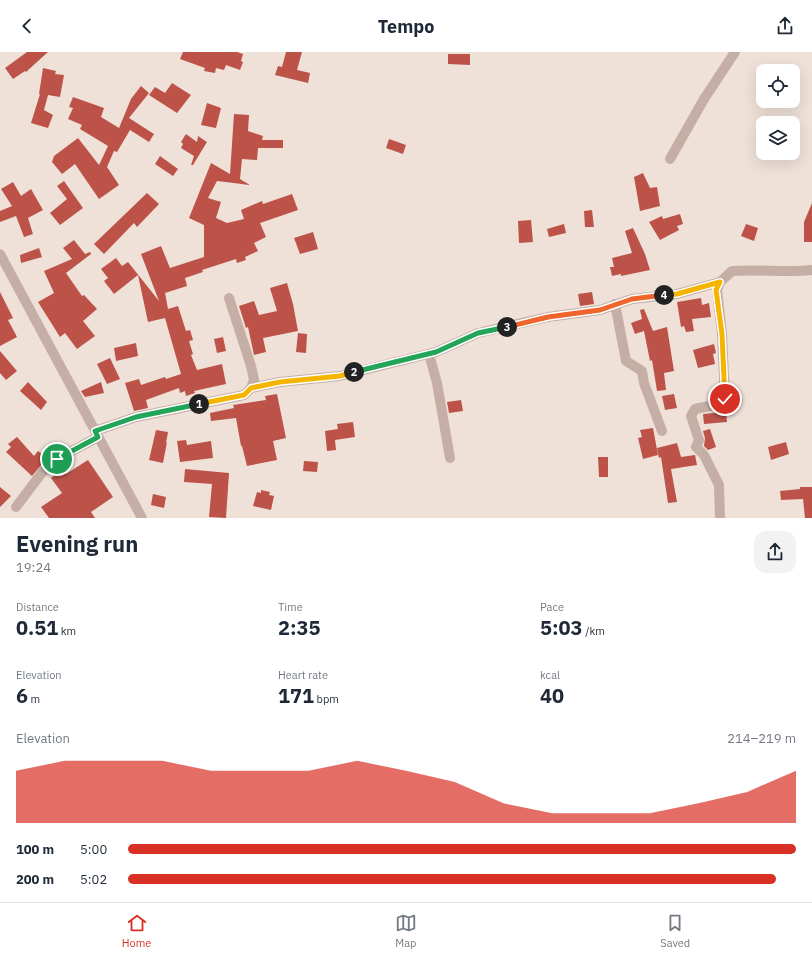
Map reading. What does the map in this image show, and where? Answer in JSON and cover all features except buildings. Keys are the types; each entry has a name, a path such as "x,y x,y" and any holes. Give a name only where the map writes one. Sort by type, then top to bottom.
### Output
{"street":[{"path":"670,159 704,99 735,52"},
{"path":"0,254 142,518"},
{"path":"720,518 719,485 704,455 696,447 699,440 691,416 695,408 719,404 725,399 722,334 716,290 720,282 732,271 749,270 791,272 812,270"},
{"path":"251,388 280,382 340,376 429,354 478,333 548,317 600,310 632,299 677,294 720,282"},
{"path":"16,507 47,466 96,434 136,417 244,395 251,388 254,380 252,366 229,298"},
{"path":"615,304 626,361 642,371 649,396 662,431"},
{"path":"429,354 437,383 450,458"}],"route":[{"path":"57,459 88,441 98,437 95,431 136,417 244,395 251,388 280,382 340,376 436,352 478,333 548,317 600,310 632,299 677,294 720,282 716,290 722,334 725,399"}]}
